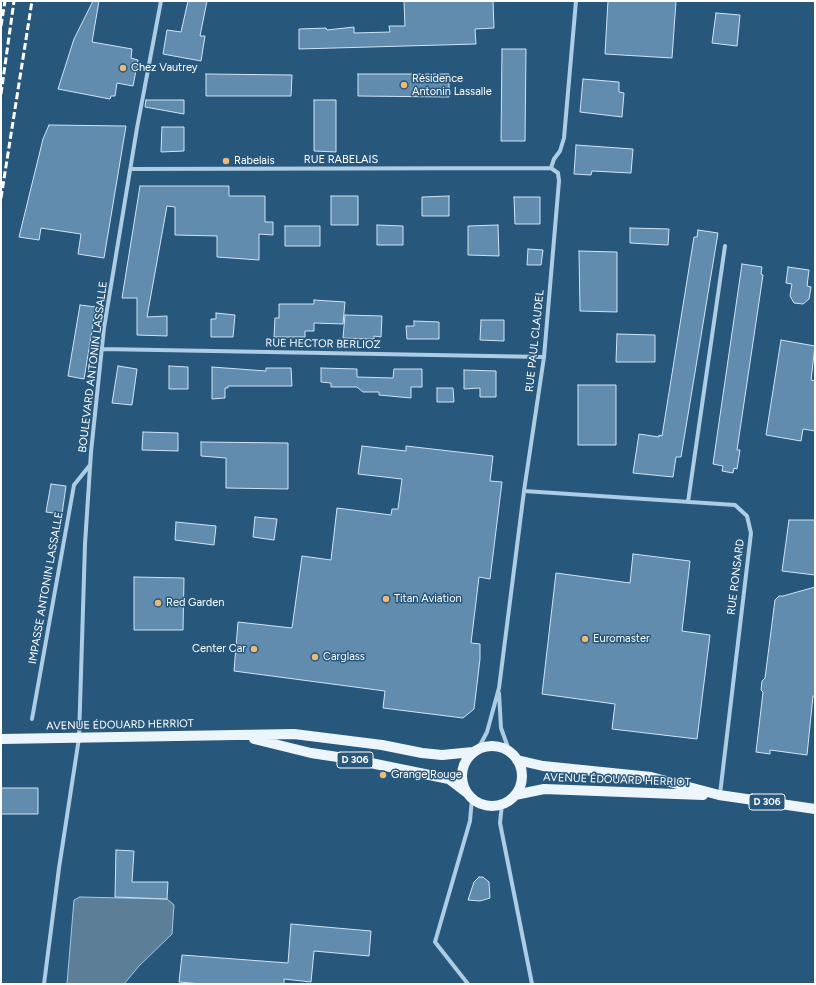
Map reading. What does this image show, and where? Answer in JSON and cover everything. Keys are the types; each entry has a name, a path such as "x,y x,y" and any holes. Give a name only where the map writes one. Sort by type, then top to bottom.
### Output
{"main road":[{"name":"AVENUE ÉDOUARD HERRIOT","path":"1,739 294,734 382,744 422,753 442,755 476,751"},
{"name":"AVENUE ÉDOUARD HERRIOT","path":"240,736 311,753 449,779 469,795"},
{"path":"495,746 514,756 521,769 522,778 515,795 502,804 486,806 469,795 462,784 461,775 467,758 476,751 495,746"},
{"name":"AVENUE ÉDOUARD HERRIOT","path":"514,756 542,766 651,777 719,795"},
{"name":"AVENUE ÉDOUARD HERRIOT","path":"515,795 544,788 719,795 815,809"}],"street":[{"name":"BOULEVARD ANTONIN LASSALLE","path":"44,984 59,868 79,738 79,686 90,465 102,350 131,169 136,128 161,1"},
{"path":"551,168 554,159 560,151 564,138 576,1"},
{"name":"RUE RABELAIS","path":"131,169 551,168"},
{"name":"RUE PAUL CLAUDEL","path":"476,751 487,732 499,688 524,491 544,357 559,181 558,173 551,168"},
{"path":"688,502 725,246"},
{"name":"RUE HECTOR BERLIOZ","path":"102,350 544,357"},
{"name":"IMPASSE ANTONIN LASSALLE","path":"32,719 74,485 90,465"},
{"name":"RUE RONSARD","path":"524,491 735,504 746,516 751,533 719,795"},
{"name":"RUE PAUL CLAUDEL","path":"499,688 501,728 514,756"},
{"path":"468,984 435,942 470,821 469,795"},
{"path":"502,804 500,823 532,984"}],"water":[{"path":"80,897 167,899 174,905 172,934 139,966 124,984 67,984 74,900"}],"building":[{"path":"93,1 99,1 92,42 132,49 131,58 138,60 133,86 117,83 115,96 111,96 110,99 58,89 74,39"},
{"path":"188,1 207,1 200,36 205,36 201,61 163,54 167,30 181,32"},
{"path":"404,1 493,1 494,28 475,29 476,44 299,49 299,29 326,28 327,30 354,27 354,33 390,32 389,26 405,26"},
{"path":"608,1 676,1 672,58 605,54"},
{"path":"716,13 740,15 737,46 712,43"},
{"path":"502,49 526,49 525,141 501,141"},
{"path":"206,74 292,75 291,96 206,96"},
{"name":"Résidence Antonin Lassalle","path":"358,74 449,74 449,97 358,96"},
{"path":"583,79 619,82 619,92 624,93 622,117 580,112"},
{"path":"146,100 184,100 184,114 145,107"},
{"path":"314,100 336,100 336,152 314,151"},
{"path":"49,125 126,126 104,258 78,254 81,234 41,228 39,240 19,237 43,139"},
{"path":"162,127 184,127 184,151 161,152"},
{"path":"576,145 633,149 631,173 592,171 591,175 574,174"},
{"path":"140,186 229,186 229,196 265,196 265,222 273,222 273,235 259,234 259,260 217,257 217,236 175,235 175,207 167,206 147,317 167,316 167,336 137,335 137,298 122,298"},
{"path":"331,196 358,196 358,225 331,225"},
{"path":"449,196 449,216 422,216 422,197"},
{"path":"514,197 540,197 540,224 515,224"},
{"path":"377,225 403,226 403,245 377,245"},
{"path":"498,225 499,256 468,255 468,226"},
{"path":"285,226 320,226 320,246 285,246"},
{"path":"630,228 669,229 668,245 630,243"},
{"path":"698,230 718,233 681,457 676,457 673,477 633,473 639,434 659,437 659,435 662,436 694,237 697,237"},
{"path":"528,249 543,250 541,265 527,265"},
{"path":"579,251 617,252 617,312 580,311"},
{"path":"742,264 762,267 761,274 763,275 737,450 740,450 737,469 734,468 733,473 722,471 723,466 713,464"},
{"path":"788,267 809,270 807,286 811,287 809,299 803,304 794,303 790,296 792,284 786,283"},
{"path":"314,300 345,302 343,324 314,323 314,331 305,331 305,337 274,337 275,318 279,318 279,304 314,304"},
{"path":"80,305 96,307 84,379 68,376"},
{"path":"216,313 235,315 233,337 211,337 211,319 216,319"},
{"path":"345,315 382,316 381,337 374,336 374,339 343,338"},
{"path":"481,320 504,320 504,341 480,340"},
{"path":"414,321 439,322 439,339 407,339 406,326 414,326"},
{"path":"617,334 655,335 655,362 616,362"},
{"path":"781,340 815,346 811,380 815,381 815,431 803,429 801,441 766,435"},
{"path":"118,366 137,369 132,405 112,403"},
{"path":"169,366 188,367 188,389 169,389"},
{"path":"212,367 266,371 266,368 291,368 292,386 228,386 228,388 225,388 225,398 212,399"},
{"path":"321,368 357,369 357,377 393,378 394,369 422,369 422,387 411,387 411,398 379,395 379,392 363,392 357,387 331,387 331,383 321,382"},
{"path":"464,370 496,371 496,397 480,397 480,388 464,389"},
{"path":"578,385 616,385 616,445 578,445"},
{"path":"437,388 453,388 454,402 437,402"},
{"path":"143,432 178,433 178,451 142,450"},
{"path":"201,442 288,443 288,489 226,488 226,458 201,456"},
{"path":"362,446 406,451 406,446 493,456 490,481 502,482 490,579 479,577 471,643 480,644 480,659 474,709 463,718 383,708 385,691 234,671 238,622 292,628 302,556 331,560 337,508 391,515 392,509 398,509 402,479 358,474"},
{"path":"51,484 66,486 62,514 46,512"},
{"path":"255,517 277,519 274,540 253,537"},
{"path":"789,520 815,520 815,575 782,571"},
{"path":"176,522 216,526 214,545 175,540"},
{"path":"633,554 690,561 682,631 710,635 697,739 612,729 615,704 542,694 556,573 630,583"},
{"path":"134,577 184,578 183,630 134,630"},
{"path":"815,587 815,696 813,696 807,755 770,750 770,754 756,752 763,692 761,690 762,681 765,678 775,600 779,596"},
{"path":"1,788 38,788 38,814 1,814"},
{"path":"116,850 134,851 132,882 168,882 167,899 115,897"},
{"path":"479,877 483,877 489,882 490,898 480,901 468,900 474,882"},
{"path":"291,924 371,931 369,956 314,951 311,982 284,979 284,984 202,984 179,982 182,955 288,963"}],"railway":[{"path":"1,26 5,1"},
{"path":"1,94 14,1"},
{"path":"1,198 32,1"}],"place":[{"name":"Chez Vautrey","path":"123,68"},
{"name":"Résidence Antonin Lassalle","path":"404,85"},
{"name":"Rabelais","path":"226,161"},
{"name":"Titan Aviation","path":"386,599"},
{"name":"Red Garden","path":"158,603"},
{"name":"Euromaster","path":"585,639"},
{"name":"Center Car","path":"254,649"},
{"name":"Carglass","path":"315,657"},
{"name":"Grange Rouge","path":"383,775"}]}
